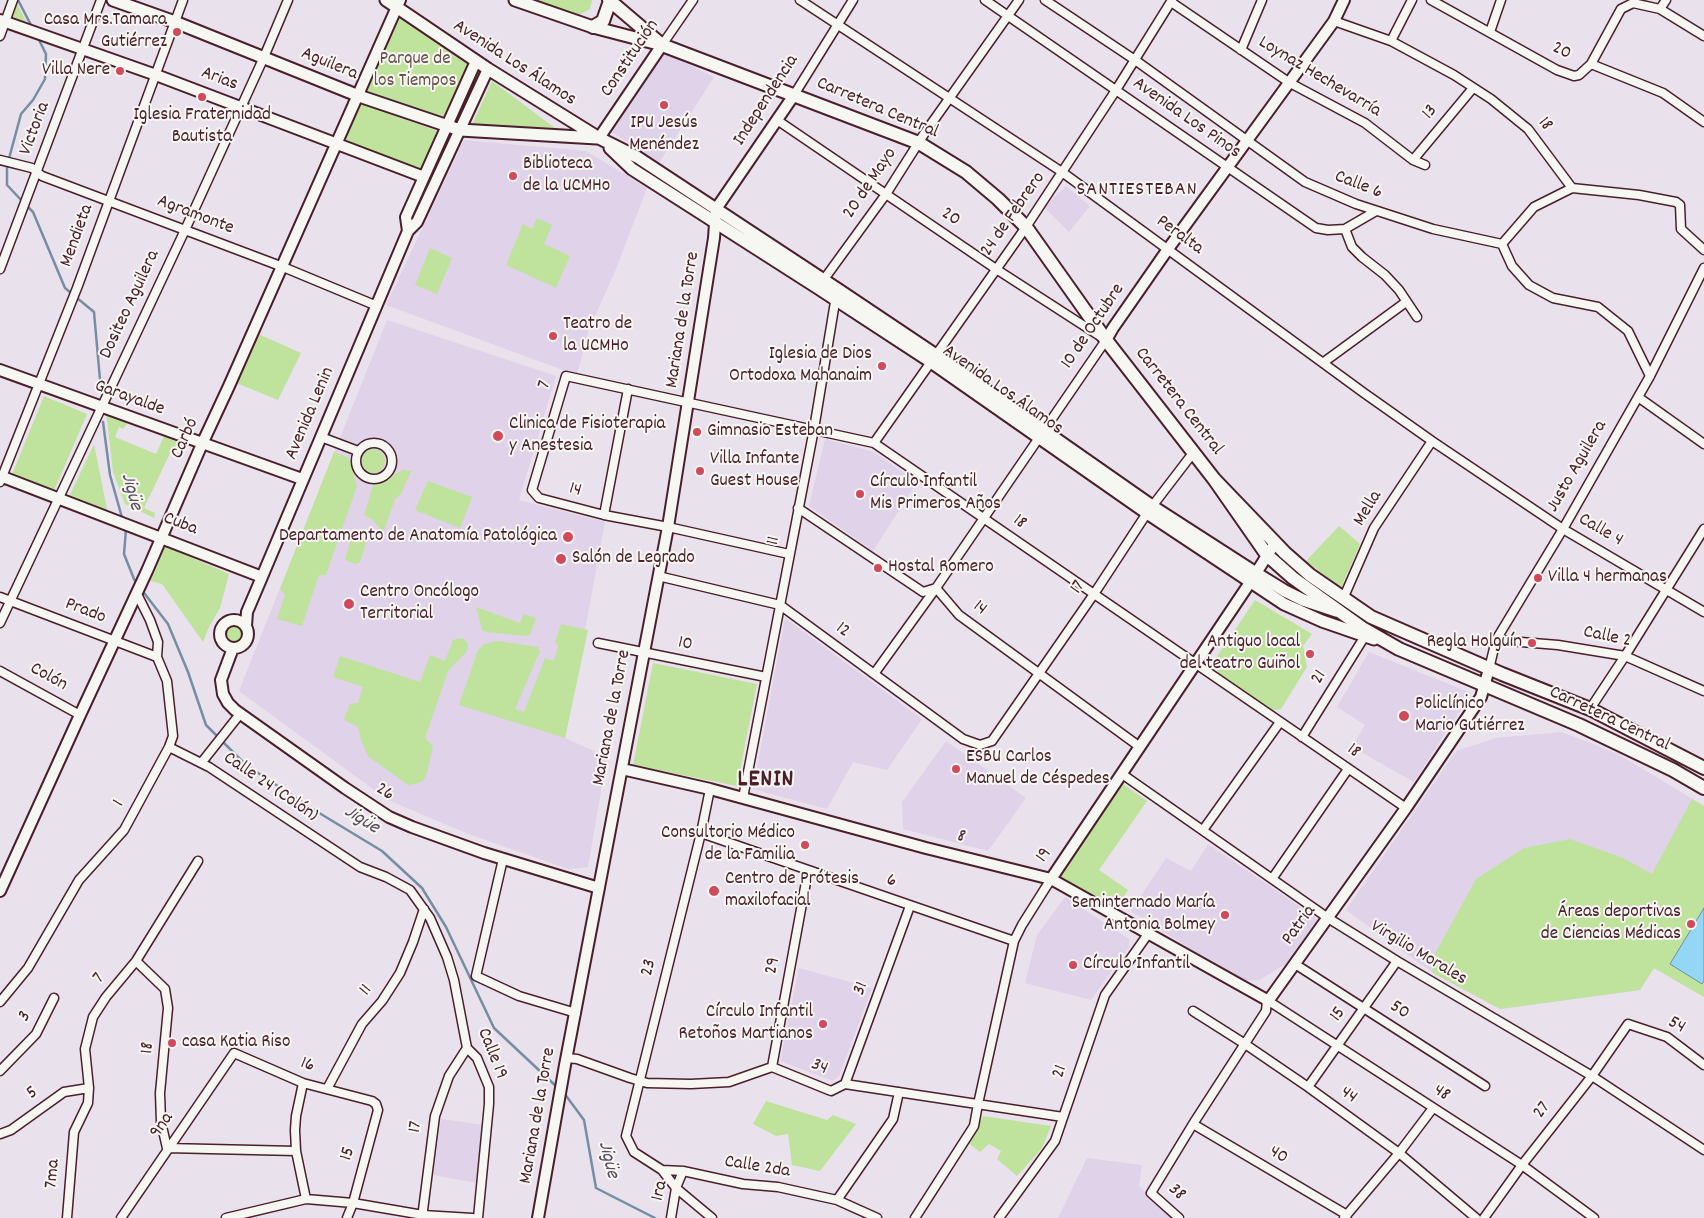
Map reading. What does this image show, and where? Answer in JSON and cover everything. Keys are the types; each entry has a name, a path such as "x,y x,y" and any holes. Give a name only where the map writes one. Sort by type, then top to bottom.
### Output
{"main road":[{"name":"Aguilera","path":"113,0 264,57 359,96 460,130 599,138"},
{"name":"Avenida Los Álamos","path":"386,0 398,4 488,69 599,138 637,158 716,210 821,284"},
{"path":"515,0 593,27 662,45"},
{"path":"593,27 603,20 609,1"},
{"name":"Carretera Central","path":"609,1 662,45 919,143 966,172 998,199 1026,227 1106,340 1214,479 1268,555 1293,578 1337,612 1399,648 1579,725 1673,770 1704,788"},
{"name":"Avenida Los Álamos","path":"599,138 632,169 715,223 837,294 933,358 1150,510 1254,577 1303,600 1337,612"},
{"name":"Carretera Central","path":"1214,479 1275,543 1310,575 1371,618 1590,709 1704,768"},
{"name":"Avenida Los Álamos","path":"1254,577 1284,604 1322,621 1399,648"},
{"path":"1337,612 1371,618"}],"street":[{"name":"Victoria","path":"0,269 101,0"},
{"name":"Mendieta","path":"1,478 77,288 183,0"},
{"name":"Dositeo Aguilera","path":"0,623 185,230 288,0"},
{"name":"Constitución","path":"599,138 693,0"},
{"name":"Peralta","path":"800,0 1062,172 1432,441"},
{"name":"Independencia","path":"715,223 716,210 794,95 836,24 853,0"},
{"name":"Avenida Los Pinos","path":"985,0 1316,228 1328,230 1345,229"},
{"name":"20 de Mayo","path":"821,284 886,194 919,143 1019,0"},
{"name":"Calle 6","path":"1045,0 1135,60 1305,182 1356,204 1433,229 1502,244"},
{"path":"1241,50 1262,0"},
{"name":"10 de Octubre","path":"874,674 936,588 1168,249 1334,22 1344,0"},
{"path":"1391,41 1412,0"},
{"name":"20","path":"1431,0 1440,2 1558,70 1574,76 1579,75 1591,64 1663,93 1704,122"},
{"path":"1490,32 1501,0"},
{"path":"1660,9 1666,0"},
{"name":"24 de Febrero","path":"874,443 1026,227 1116,90 1171,1"},
{"name":"Loynaz Hechevarría","path":"1171,1 1290,83 1365,123 1413,160 1425,165"},
{"path":"0,36 3,21 12,2"},
{"path":"1591,64 1621,8 1633,3 1660,9 1704,36"},
{"name":"Carbó","path":"0,891 147,571 202,444 359,96 398,4"},
{"name":"Arias","path":"3,21 240,106 424,177"},
{"name":"18","path":"1334,22 1391,41 1491,99 1528,129 1572,188"},
{"name":"Avenida Lenin","path":"408,231 406,217 476,61"},
{"name":"Avenida Lenin","path":"233,648 238,648 246,642 248,612 320,437 408,231 417,222 488,69"},
{"name":"13","path":"1413,160 1473,88"},
{"name":"20","path":"777,120 996,269 1106,340"},
{"name":"Agramonte","path":"1,160 32,168 42,176 282,267 377,306"},
{"path":"1650,376 1628,331 1598,307 1553,298 1529,285 1512,266 1502,244 1534,208 1572,188 1639,195 1676,202 1680,205 1681,229 1704,250"},
{"path":"1376,211 1345,229 1352,246 1362,257 1386,275 1417,316"},
{"name":"Mariana de la Torre","path":"538,1218 566,1058 668,527 689,402 715,223"},
{"name":"Justo Aguilera","path":"1485,684 1496,640 1650,376 1704,268"},
{"name":"11","path":"744,798 814,430 837,294"},
{"path":"1324,362 1406,302"},
{"name":"Garayalde","path":"0,370 302,480"},
{"name":"18","path":"566,376 874,443 1406,808"},
{"name":"7","path":"532,490 566,376"},
{"path":"604,515 628,389"},
{"path":"1638,397 1704,444"},
{"path":"320,437 358,451"},
{"name":"Calle 4","path":"1432,441 1563,528 1704,612"},
{"name":"Mella","path":"1343,599 1374,528 1432,441"},
{"path":"369,443 383,445 392,456 393,462 390,469 381,478 372,480 367,478 359,473 356,467 355,461 358,451 369,443"},
{"name":"17","path":"992,741 1150,510 1193,453"},
{"name":"Cuba","path":"1,478 111,518 262,577"},
{"name":"14","path":"532,490 539,498 604,515 789,554"},
{"path":"798,508 923,592 936,588"},
{"path":"1590,709 1668,590 1704,529"},
{"name":"19","path":"914,1218 974,1126 1014,941 1022,925 1275,543"},
{"name":"12","path":"658,576 780,605 963,739 980,744 992,741"},
{"name":"14","path":"936,588 959,615 1140,747"},
{"name":"1","path":"0,1002 28,968 79,880 124,830 169,747 173,736 167,681 158,657 158,642 150,620 136,594"},
{"name":"Prado","path":"0,597 158,657"},
{"path":"233,648 224,644 220,631 225,623 235,620 248,612"},
{"path":"235,620 246,626"},
{"name":"21","path":"1302,737 1365,636"},
{"name":"Calle 2","path":"1496,640 1558,645 1625,656 1704,691"},
{"name":"10","path":"598,643 766,677"},
{"name":"26","path":"233,648 221,680 221,688 228,703 240,714 389,817 503,859 599,888"},
{"name":"Colón","path":"0,671 80,715"},
{"name":"Patria","path":"1151,1193 1193,1124 1246,1044 1266,1011 1268,1000 1406,808 1481,697 1485,684"},
{"path":"205,764 213,749 240,714"},
{"path":"1203,830 1280,722"},
{"name":"Calle 24 (Colón)","path":"169,747 205,764 360,867 386,877 410,890 424,909"},
{"name":"8","path":"622,769 710,789 1051,879 1268,1000"},
{"path":"1272,879 1348,769"},
{"name":"Virgilio Morales","path":"1122,774 1328,918 1592,1076 1704,1150"},
{"name":"23","path":"662,1170 634,1152 626,1136 638,1081 701,833 710,789"},
{"name":"6","path":"701,833 1014,941"},
{"path":"503,859 476,976 519,996 576,1013"},
{"name":"7","path":"74,1132 88,1103 89,1088 85,1048 93,1017 106,997 136,961 198,861"},
{"name":"29","path":"772,1067 808,871"},
{"name":"31","path":"845,1084 910,906"},
{"name":"11","path":"327,1089 362,1024 400,974 414,942 424,909"},
{"name":"Calle 19","path":"424,909 448,957 467,1048 477,1058 489,1087 478,1218"},
{"name":"21","path":"999,1218 1055,1141 1105,995 1148,934"},
{"name":"18","path":"136,961 165,989 168,1008 160,1093 162,1122 167,1148"},
{"name":"15","path":"1308,1087 1397,961"},
{"name":"50","path":"1294,964 1485,1086"},
{"path":"1250,991 1261,991 1272,987 1286,976"},
{"name":"3","path":"0,1071 36,1034 54,998"},
{"name":"48","path":"1268,1000 1522,1165 1594,1218"},
{"name":"44","path":"1193,1011 1246,1044 1399,1153 1476,1218"},
{"name":"27","path":"1484,1218 1522,1165 1592,1076 1628,1024"},
{"name":"54","path":"1628,1024 1667,1037 1704,1065"},
{"name":"17","path":"422,1216 435,1116 449,1076 467,1048"},
{"name":"16","path":"234,1053 302,1083 372,1101"},
{"name":"9na","path":"120,1218 234,1053"},
{"path":"566,1058 578,1059 647,1083 691,1084 729,1082 772,1067"},
{"name":"34","path":"772,1067 831,1091 845,1084 1063,1117"},
{"path":"302,1083 295,1123 296,1151 306,1199"},
{"name":"5","path":"0,1134 10,1130 64,1092 89,1088"},
{"path":"837,1200 893,1119 900,1092"},
{"name":"15","path":"347,1218 353,1203 378,1110 376,1104 372,1101"},
{"path":"1346,1217 1433,1108"},
{"name":"40","path":"1193,1124 1346,1217"},
{"name":"7ma","path":"67,1218 74,1132"},
{"path":"167,1148 296,1151"},
{"path":"662,1170 676,1188 712,1218"},
{"name":"Calle 2da","path":"662,1170 683,1171 743,1184 778,1187 837,1200 877,1218"},
{"name":"1ra","path":"671,1218 676,1188 683,1171"},
{"name":"38","path":"1151,1193 1178,1218"},
{"path":"226,1218 306,1199 353,1203 422,1216 472,1218"}],"shaded area":[{"name":"IPU Jesús Menéndez","path":"665,53 714,77 659,163 612,132"},
{"path":"464,140 586,151 647,188 614,274 589,329 577,374 386,305"},
{"path":"1066,186 1090,206 1069,232 1044,207"},
{"path":"387,320 556,376 519,500 605,522 565,738 607,757 588,867 568,869 466,833 388,800 239,691"},
{"name":"Círculo Infantil Mis Primeros Años","path":"825,439 874,452 917,482 873,551 809,506"},
{"path":"785,618 922,719 887,770 853,762 827,809 753,789"},
{"name":"Policlínico Mario Gutiérrez","path":"1369,652 1471,693 1414,782 1352,747 1365,725 1337,707"},
{"path":"1562,732 1618,754 1704,806 1704,997 1654,968 1640,990 1500,1009 1433,973 1346,910 1456,751 1496,738"},
{"name":"ESBU Carlos Manuel de Céspedes","path":"946,741 1026,798 988,851 903,829 902,802"},
{"name":"Seminternado María Antonia Bolmey","path":"1208,844 1318,919 1286,964 1259,980 1241,981 1131,911 1166,858 1191,871"},
{"name":"Círculo Infantil","path":"1065,897 1129,939 1129,947 1091,1000 1025,983 1037,935"},
{"name":"Círculo Infantil Retoños Martianos","path":"799,968 872,988 839,1076 833,1081 780,1061"},
{"path":"441,1119 484,1125 477,1183 433,1175"},
{"path":"1087,1158 1142,1165 1139,1186 1172,1218 1058,1218"}],"green space":[{"path":"15,0 29,27 9,20"},
{"path":"537,0 592,0 590,9 579,15"},
{"name":"Parque de los Tiempos","path":"400,17 468,65 444,116 364,93"},
{"path":"492,81 559,131 471,127"},
{"path":"359,103 440,132 421,173 342,141"},
{"path":"537,218 552,225 544,244 570,256 556,288 506,265 523,224 532,229"},
{"path":"430,248 452,258 437,294 415,285"},
{"path":"256,333 301,353 278,400 234,382"},
{"path":"44,396 87,414 53,493 11,477"},
{"path":"106,411 130,420 123,429 119,427 115,437 156,454 164,436 186,445 183,453 172,449 144,508 155,513 154,518 125,504 113,472"},
{"path":"94,444 108,514 68,499"},
{"path":"373,449 378,450 384,456 384,466 378,472 373,473 368,472 362,466 361,461 362,456 368,450"},
{"path":"334,452 349,458 357,486 326,575 319,575 302,626 277,619 285,595 280,589"},
{"path":"403,470 411,471 401,494 395,499 381,539 379,528 373,520 364,515 373,486"},
{"path":"428,481 472,497 460,528 415,510"},
{"path":"1339,526 1360,544 1341,588 1306,561"},
{"path":"354,529 361,531 368,537 360,562 355,564 345,560"},
{"path":"165,546 229,574 220,608 203,642 162,584 151,581"},
{"path":"1255,600 1312,634 1303,646 1307,667 1281,709 1271,711 1218,673 1216,658"},
{"path":"476,607 520,623 524,614 536,618 530,635 486,632 482,630"},
{"path":"234,624 241,627 244,634 241,641 234,644 227,641 224,634 227,627"},
{"path":"561,624 588,630 565,738 459,705 478,650 484,644 498,641 538,647 540,651 515,709 524,712 545,658 554,661 558,646 555,642"},
{"path":"464,639 468,644 467,651 448,671 425,738 433,746 427,773 423,781 408,785 368,756 358,727 344,720 350,704 358,703 363,687 333,677 340,656 420,682 430,655 445,661 453,640"},
{"path":"653,663 757,684 737,786 633,765"},
{"path":"1123,784 1147,801 1099,870 1128,890 1115,911 1059,877"},
{"path":"1692,799 1704,806 1704,997 1654,968 1640,990 1500,1009 1433,973 1431,961 1476,879 1524,848 1570,839 1623,858 1652,874"},
{"path":"766,1101 827,1120 833,1115 856,1124 820,1171 792,1165 788,1134 776,1136 753,1124"},
{"path":"983,1116 1051,1126 1042,1148 1017,1176 997,1159 1001,1151 989,1144 980,1152 968,1143"}],"water":[{"path":"1704,908 1704,981 1702,984 1670,964"}],"waterway":[{"name":"Jigüe","path":"18,0 33,29"},
{"name":"Jigüe","path":"23,202 7,185 7,166 21,114 33,100 45,79 46,54 38,38"},
{"name":"Jigüe","path":"27,206 33,212 65,288 94,312 101,391"},
{"name":"Jigüe","path":"103,422 110,475 123,521"},
{"name":"Jigüe","path":"126,529 124,554 138,585"},
{"name":"Jigüe","path":"141,589 168,624 188,672 206,725 246,765 311,808 382,851 422,888 446,927 494,1028 558,1088"},
{"name":"Jigüe","path":"564,1093 584,1120 596,1188 655,1218"}],"place":[{"name":"Casa Mrs.Tamara Gutiérrez","path":"177,32"},
{"name":"Villa Nere","path":"120,71"},
{"name":"Iglesia Fraternidad Bautista","path":"202,97"},
{"name":"IPU Jesús Menéndez","path":"664,105"},
{"name":"Biblioteca de la UCMHo","path":"513,176"},
{"name":"Teatro de la UCMHo","path":"553,336"},
{"name":"Iglesia de Dios Ortodoxa Mahanaim","path":"882,366"},
{"name":"Gimnasio Esteban","path":"697,432"},
{"name":"Clinica de Fisioterapia y Anestesia","path":"498,436"},
{"name":"Villa Infante Guest House","path":"700,471"},
{"name":"Círculo Infantil Mis Primeros Años","path":"860,494"},
{"name":"Departamento de Anatomía Patológica","path":"568,537"},
{"name":"Salón de Legrado","path":"561,559"},
{"name":"Hostal Romero","path":"878,568"},
{"name":"Villa 4 hermanas","path":"1538,578"},
{"name":"Centro Oncólogo Territorial","path":"349,604"},
{"name":"Regla Holguín","path":"1532,643"},
{"name":"Antiguo local del teatro Guiñol","path":"1310,654"},
{"name":"Policlínico Mario Gutiérrez","path":"1404,716"},
{"name":"ESBU Carlos Manuel de Céspedes","path":"956,769"},
{"name":"Consultorio Médico de la Familia","path":"805,845"},
{"name":"Centro de Prótesis maxilofacial","path":"714,891"},
{"name":"Seminternado María Antonia Bolmey","path":"1225,915"},
{"name":"Áreas deportivas de Ciencias Médicas","path":"1691,924"},
{"name":"Círculo Infantil","path":"1073,965"},
{"name":"Círculo Infantil Retoños Martianos","path":"823,1024"},
{"name":"casa Katia Riso","path":"172,1043"}],"district":[{"name":"SANTIESTEBAN","path":"1137,191"},
{"name":"LENIN","path":"766,782"}]}
